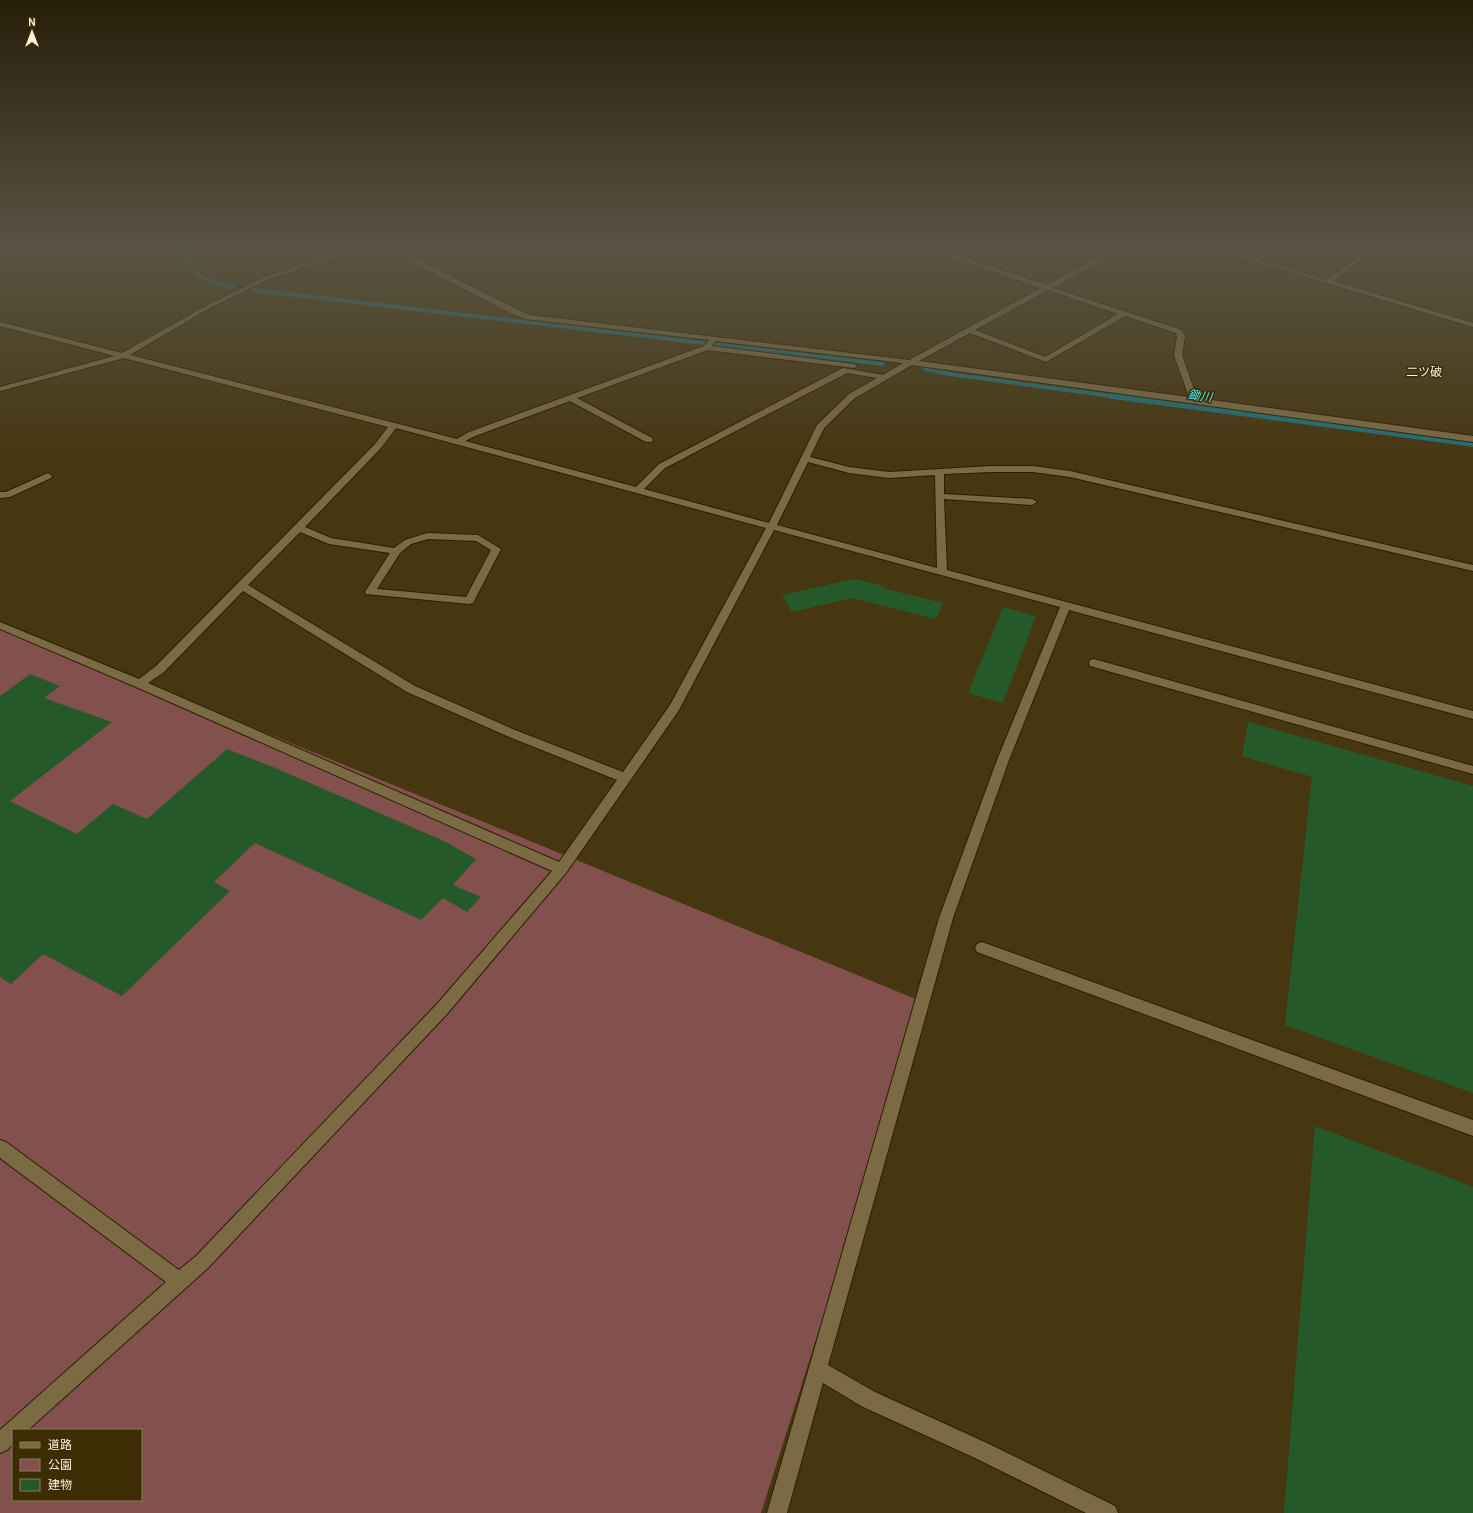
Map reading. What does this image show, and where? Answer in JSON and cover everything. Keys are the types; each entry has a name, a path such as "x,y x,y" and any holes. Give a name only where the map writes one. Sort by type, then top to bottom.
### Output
{"street":[{"path":"0,389 123,356 193,316"},
{"path":"527,316 895,371"},
{"path":"16,1429 207,1256 442,1009 561,869 675,708 735,598 820,427 852,396 996,316"},
{"path":"969,330 1046,360 1120,316"},
{"path":"1128,316 1179,332 1181,337 1178,355 1194,400"},
{"path":"1441,316 1473,325"},
{"path":"0,324 394,425 1473,715"},
{"path":"458,442 472,434 571,398 711,343 909,363 1194,400 1473,439"},
{"path":"638,490 662,466 846,370 884,377"},
{"path":"571,398 649,440"},
{"path":"140,684 160,669 299,528 378,446 394,425"},
{"path":"804,458 849,470 889,475 991,469 1033,469 1070,474 1473,568"},
{"path":"939,471 942,572"},
{"path":"0,495 7,495 48,476"},
{"path":"940,496 1032,502"},
{"path":"299,528 329,541 396,551 408,542 427,536 478,538 496,549 469,601 370,592 396,551"},
{"path":"242,586 411,690 511,733 625,778"},
{"path":"777,1513 946,918 1003,760 1066,605"},
{"path":"0,625 140,684 561,869"},
{"path":"1094,663 1473,770"},
{"path":"982,948 1473,1128"},
{"path":"0,1148 180,1282"},
{"path":"817,1369 868,1399 980,1450 1108,1513"},
{"path":"0,1443 12,1433"}],"green space":[{"path":"0,624 923,1002 761,1513 0,1513"}],"building":[{"path":"854,579 884,586 882,588 943,603 936,619 852,598 792,612 782,595"},
{"path":"1003,607 1036,616 1003,703 968,693"},
{"path":"30,674 60,686 44,698 112,722 10,801 77,834 113,804 147,819 227,749 273,767 444,841 476,859 453,885 481,897 467,912 443,898 421,920 255,843 214,882 230,891 122,996 43,954 11,984 0,977 0,696"},
{"path":"1248,722 1473,786 1473,1093 1285,1025 1312,777 1242,756"},
{"path":"1315,1126 1473,1187 1473,1513 1284,1513"}],"waterway":[{"name":"鋤川","path":"471,316 883,364"},
{"name":"鋤川","path":"925,369 950,374 1119,397"},
{"name":"鋤川","path":"1111,396 1473,444"}],"district":[{"name":"二ツ破","path":"1424,372"}]}
